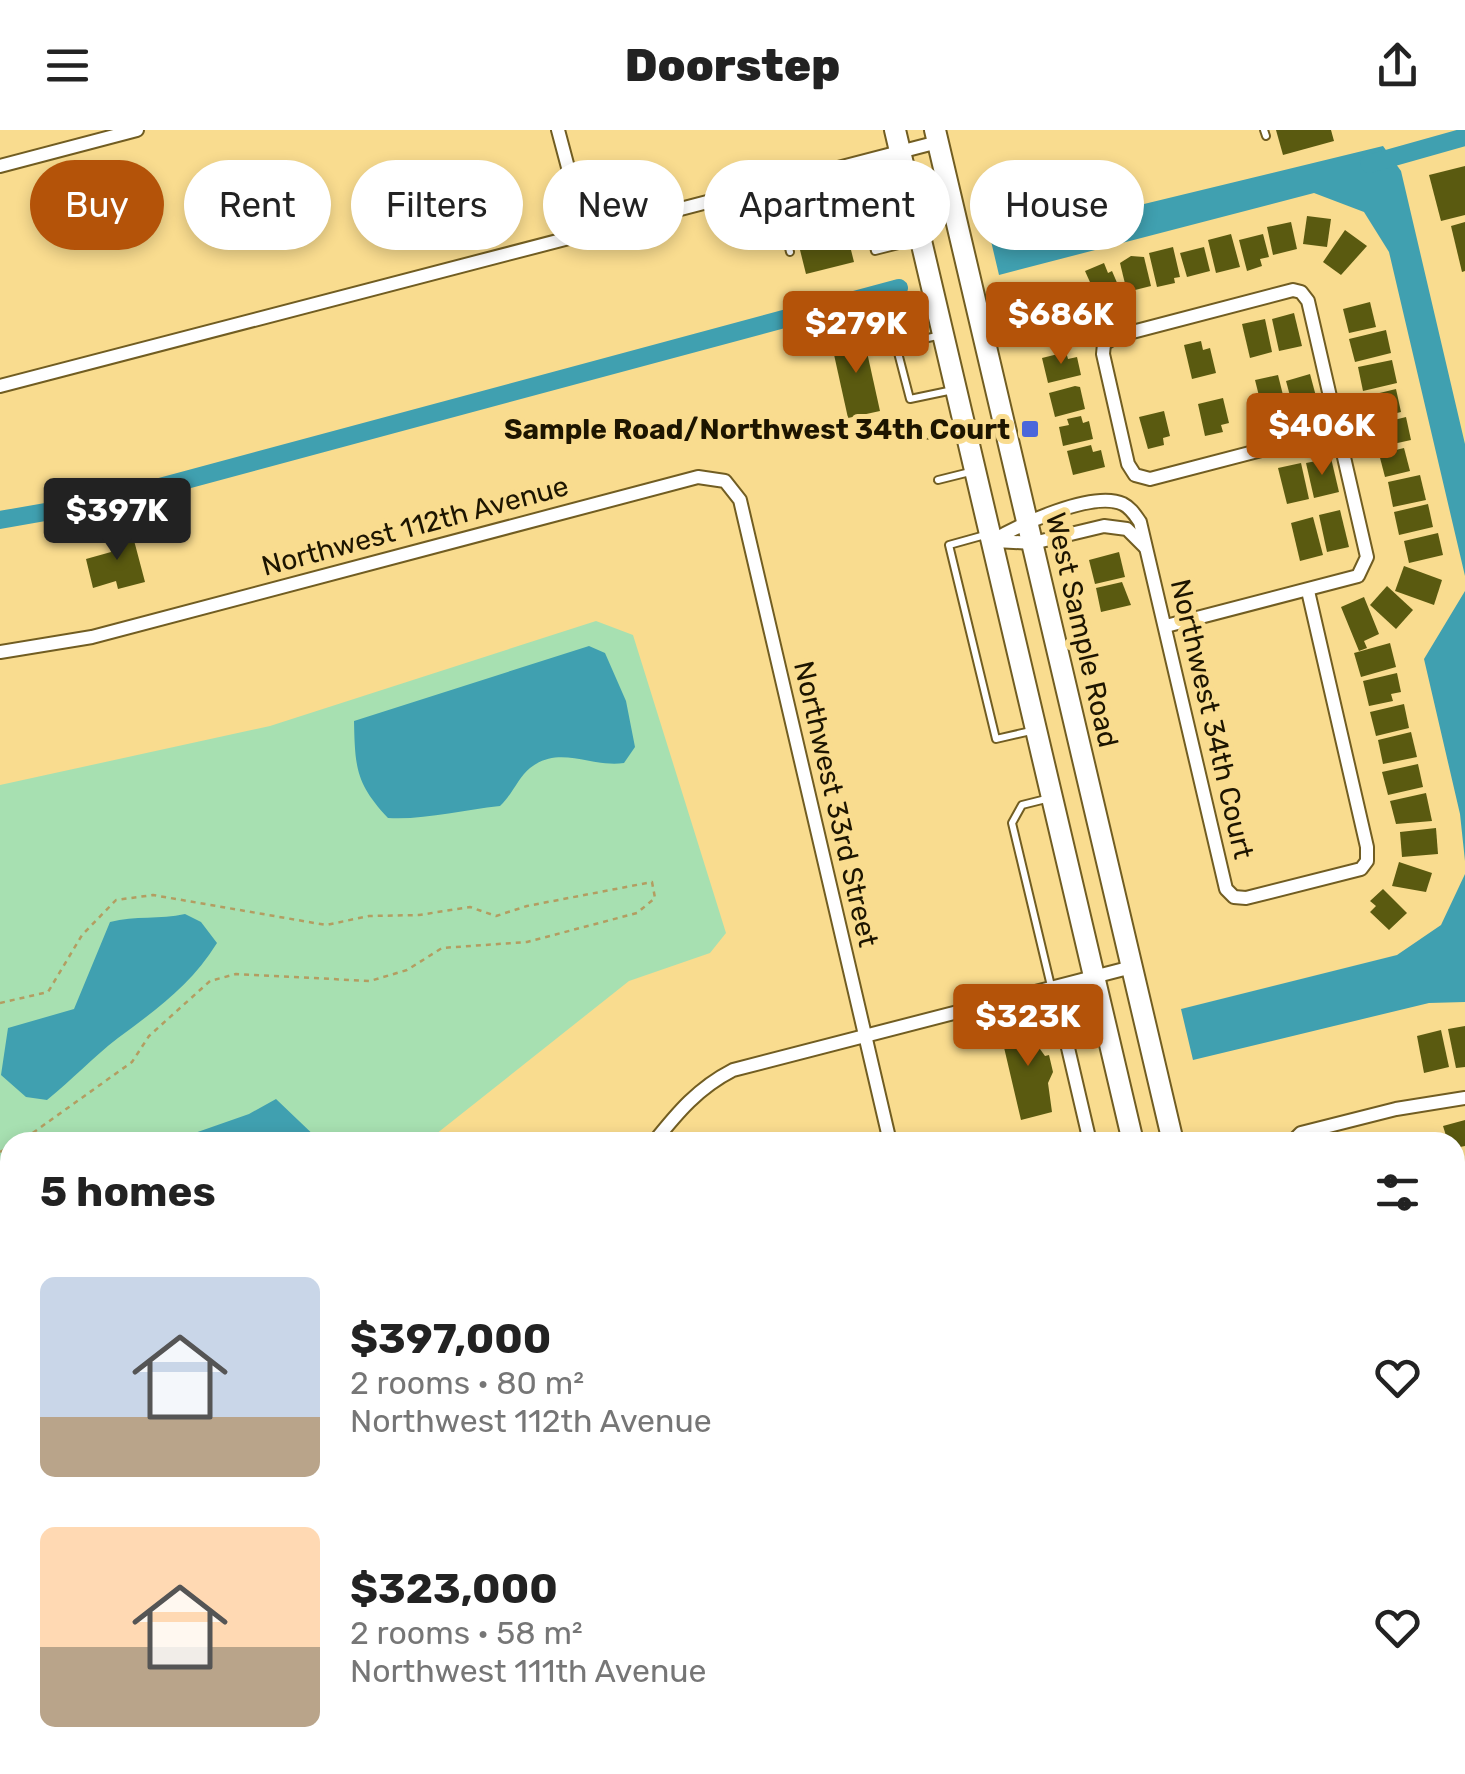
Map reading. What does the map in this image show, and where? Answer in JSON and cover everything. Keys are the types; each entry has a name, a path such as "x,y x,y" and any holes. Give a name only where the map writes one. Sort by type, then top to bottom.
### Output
{"main road":[{"name":"West Sample Road","path":"936,136 1171,1132"},
{"path":"923,250 1131,1132"}],"street":[{"path":"0,166 137,130"},
{"path":"558,130 566,160"},
{"path":"843,160 898,140 936,136"},
{"path":"0,386 543,246"},
{"path":"1166,626 1358,576 1367,557 1338,430 1308,301 1301,292 1292,290 1116,336 1104,344 1102,354 1128,464 1135,474 1150,479 1338,430"},
{"name":"Northwest 112th Avenue","path":"0,652 92,638 698,477 725,481"},
{"name":"Northwest 33rd Street","path":"725,481 740,500 888,1132"},
{"name":"Northwest 34th Court","path":"992,537 1028,520 1110,500 1128,506 1140,522 1226,888 1234,897 1246,898 1361,869 1367,862 1368,847 1308,591"},
{"name":"Northwest 34th Court","path":"992,537 1033,543 1104,526 1128,529 1146,549"},
{"path":"662,1132 687,1101 708,1083 733,1070 1132,968"},
{"path":"1062,1018 1088,1132"},
{"path":"1301,1132 1396,1109 1465,1098"}],"lane":[{"path":"944,334 896,345 910,399 956,390"},
{"path":"925,436 965,426"},
{"path":"938,480 976,471"},
{"path":"992,537 949,546 996,739 1036,730"},
{"path":"1052,798 1022,806 1012,823 1052,987"}],"path":[{"path":"0,1003 48,992 82,935 116,900 153,895 326,925 369,916 419,915 470,907 496,916 527,906 652,882 655,898 638,913 527,942 442,948 407,970 370,981 236,974 210,981 149,1036 132,1062 34,1132"}],"green space":[{"path":"596,621 633,635 726,933 710,953 629,981 439,1132 0,1132 0,785 270,726"}],"water":[{"path":"1383,146 1401,171 1465,444 1465,576 1389,252 1364,212 1314,193 1144,237 1144,204"},
{"path":"993,250 1095,250 999,275"},
{"path":"1465,591 1465,861 1460,814 1424,659"},
{"path":"589,646 605,653 626,701 635,747 624,763 564,757 541,761 530,768 500,806 430,816 388,818 369,795 359,774 354,721"},
{"path":"1465,874 1465,1002 1429,1003 1193,1060 1181,1009 1397,955 1441,925"},
{"path":"185,914 201,922 217,943 172,995 47,1100 26,1097 1,1075 8,1028 74,1009 110,922"},
{"path":"276,1099 311,1132 198,1132 249,1114"}],"building":[{"path":"1276,130 1331,130 1334,141 1283,155"},
{"path":"1465,166 1465,215 1441,221 1429,175"},
{"path":"1307,216 1331,219 1327,247 1303,244"},
{"path":"1291,222 1297,249 1273,255 1267,227"},
{"path":"1465,222 1465,271 1462,272 1451,226"},
{"path":"1345,230 1367,246 1341,275 1323,262"},
{"path":"1231,234 1240,267 1216,273 1208,240"},
{"path":"1263,234 1269,257 1260,259 1262,266 1247,271 1239,240"},
{"path":"1173,247 1180,277 1174,278 1175,283 1157,287 1149,253"},
{"path":"1204,247 1210,271 1187,277 1180,253"},
{"path":"800,250 851,250 854,262 806,274"},
{"path":"1131,256 1144,257 1151,286 1127,292 1120,263"},
{"path":"1104,263 1121,292 1114,295 1117,303 1102,309 1085,271"},
{"path":"1065,282 1072,288 1075,284 1093,301 1080,322 1052,296"},
{"path":"1370,302 1376,327 1349,333 1343,309"},
{"path":"1039,313 1064,315 1064,323 1071,324 1070,340 1037,338"},
{"path":"1294,313 1302,346 1279,351 1272,319"},
{"path":"1265,319 1272,352 1250,358 1242,324"},
{"path":"1386,330 1391,353 1355,362 1349,339"},
{"path":"863,334 880,411 848,418 831,341"},
{"path":"1201,341 1203,350 1210,348 1216,373 1192,379 1184,345"},
{"path":"1066,352 1068,359 1077,357 1081,375 1048,383 1042,358"},
{"path":"1392,360 1397,383 1363,391 1358,367"},
{"path":"1310,374 1317,400 1293,407 1286,381"},
{"path":"1278,375 1287,411 1264,416 1255,380"},
{"path":"1080,387 1085,409 1055,417 1049,393"},
{"path":"1396,389 1401,412 1369,420 1363,397"},
{"path":"1223,398 1229,423 1221,425 1223,432 1205,436 1198,404"},
{"path":"1164,411 1170,436 1163,438 1164,445 1148,449 1139,417"},
{"path":"1081,416 1083,423 1089,421 1093,439 1063,446 1059,427 1069,425 1067,419"},
{"path":"1406,417 1411,440 1375,448 1370,426"},
{"path":"1091,445 1093,452 1101,450 1105,467 1073,475 1067,451"},
{"path":"1404,448 1410,471 1385,477 1379,454"},
{"path":"1331,458 1339,492 1314,498 1306,463"},
{"path":"1301,463 1309,499 1287,504 1278,468"},
{"path":"1420,475 1426,500 1393,507 1388,482"},
{"path":"1428,504 1433,527 1399,535 1394,512"},
{"path":"1340,510 1349,547 1327,552 1319,515"},
{"path":"1313,517 1323,555 1300,561 1291,523"},
{"path":"131,529 145,582 118,589 116,581 93,588 86,559 111,552 107,536"},
{"path":"1438,533 1443,555 1409,563 1404,541"},
{"path":"1119,552 1125,577 1095,584 1089,560"},
{"path":"1404,566 1442,580 1434,605 1395,591"},
{"path":"1122,582 1131,605 1101,612 1096,588"},
{"path":"1387,586 1413,610 1396,629 1370,605"},
{"path":"1364,597 1379,634 1364,641 1367,648 1359,651 1341,607"},
{"path":"1390,643 1396,667 1361,677 1354,653"},
{"path":"1397,673 1401,692 1391,694 1393,701 1369,706 1363,681"},
{"path":"1404,704 1409,728 1376,736 1370,712"},
{"path":"1411,732 1417,757 1383,764 1378,740"},
{"path":"1418,764 1423,787 1388,795 1382,772"},
{"path":"1426,793 1432,821 1396,824 1390,801"},
{"path":"1436,828 1438,854 1402,857 1400,832"},
{"path":"1399,862 1432,873 1426,892 1392,886"},
{"path":"1383,889 1407,913 1389,930 1370,912 1376,906 1370,901"},
{"path":"1030,1020 1040,1049 1045,1056 1049,1055 1053,1072 1048,1083 1052,1112 1021,1120 999,1026"},
{"path":"1465,1026 1465,1067 1456,1068 1448,1029"},
{"path":"1441,1030 1449,1067 1424,1073 1417,1036"},
{"path":"1465,1120 1465,1132 1445,1132 1443,1126"}],"waterway":[{"path":"1369,164 1465,137"},
{"path":"0,520 108,501 899,288"}],"place":[{"name":"Sample Road/Northwest 34th Court","path":"1030,429"}]}
